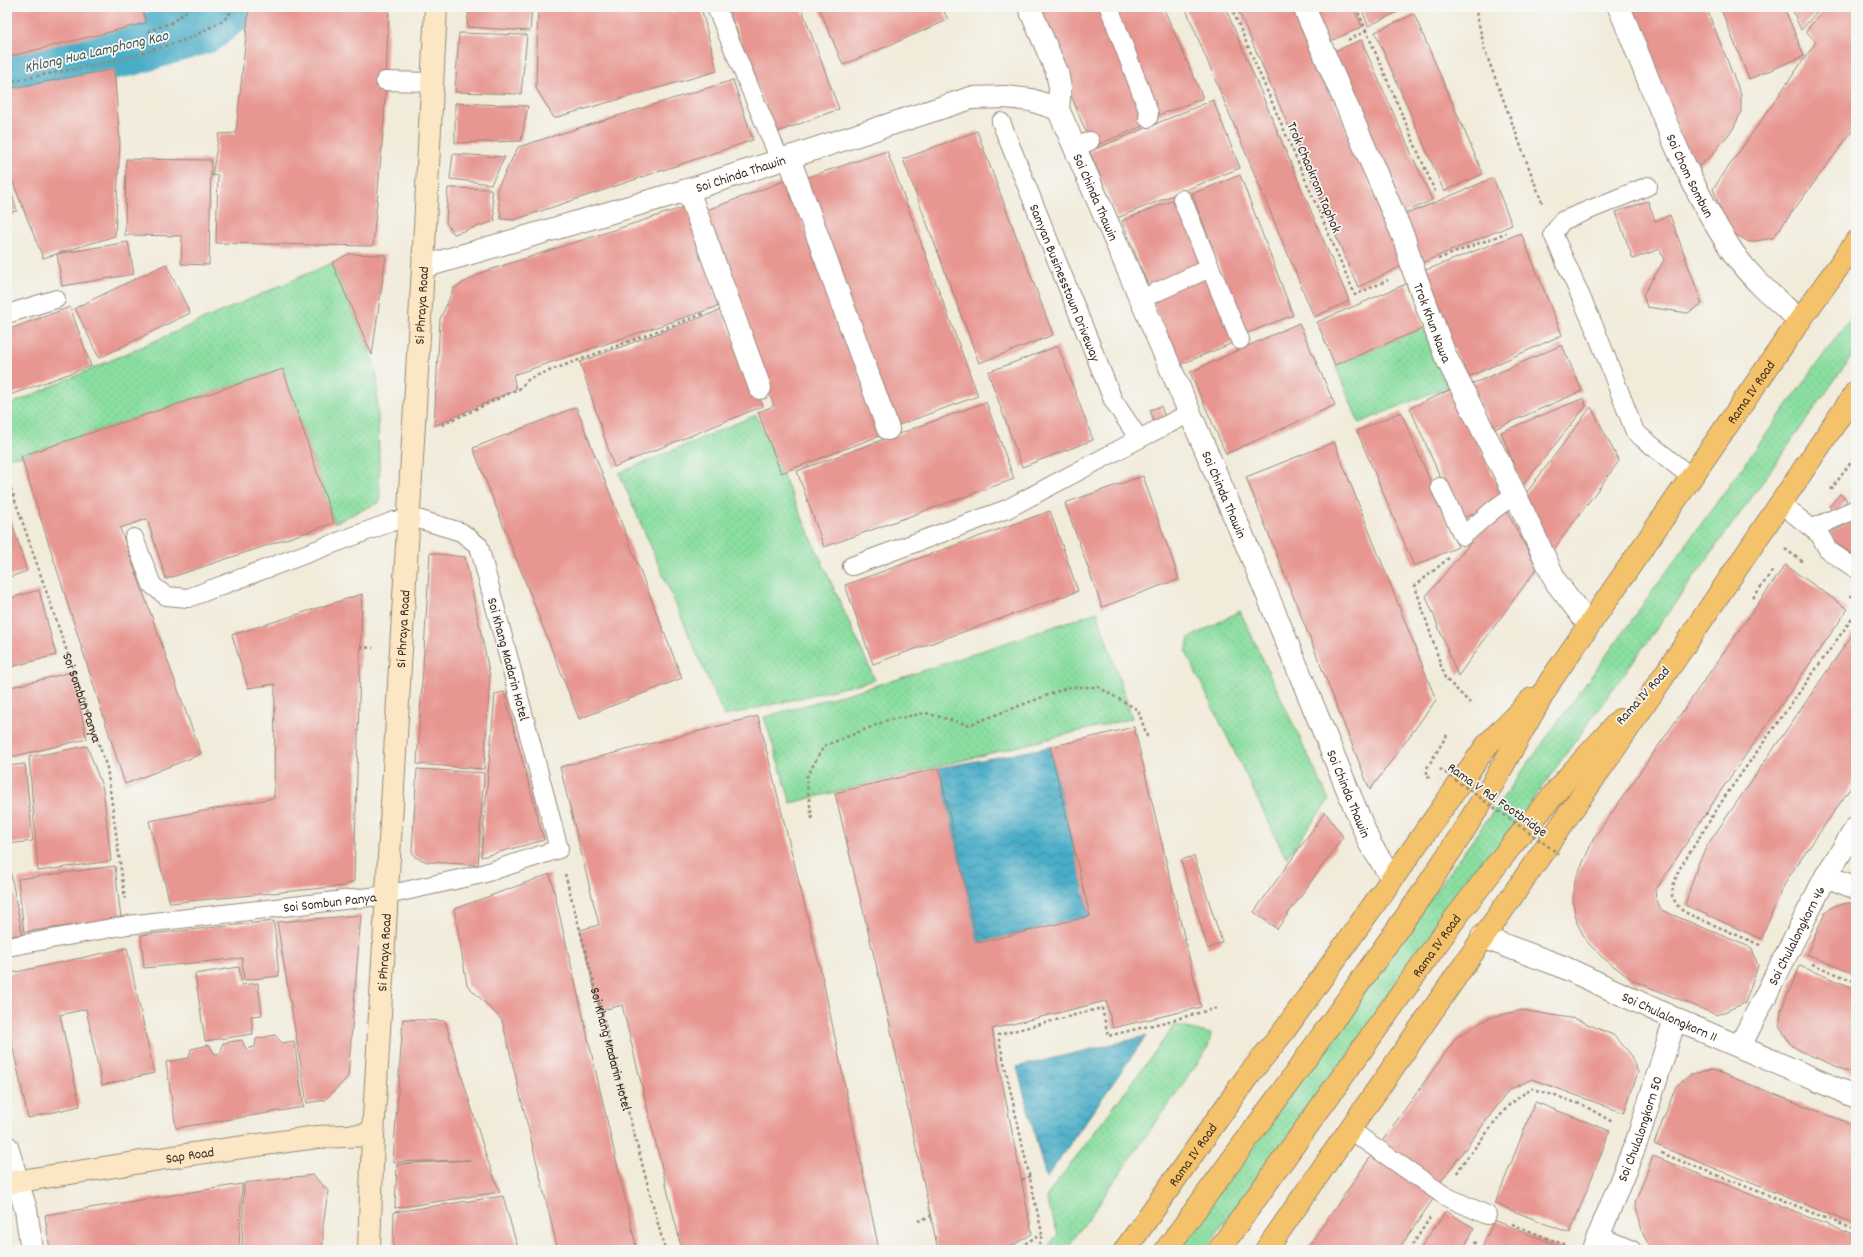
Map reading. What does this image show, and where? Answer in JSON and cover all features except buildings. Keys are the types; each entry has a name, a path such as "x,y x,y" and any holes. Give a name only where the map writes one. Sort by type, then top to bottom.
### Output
{"main road":[{"name":"Si Phraya Road","path":"369,1250 373,1135 423,267 436,7"},
{"name":"Rama IV Road","path":"1166,1250 1296,1074 1420,897 1493,783 1551,680 1800,320 1856,242"},
{"name":"Rama IV Road","path":"1266,1250 1676,658 1856,392"},
{"name":"Rama IV Road","path":"1219,1250 1456,917 1511,846 1569,776 1676,658"},
{"name":"Rama IV Road","path":"1125,1250 1247,1077 1284,1030 1487,745 1551,680"},
{"name":"Sap Road","path":"12,1182 186,1155 309,1138 373,1135"}],"street":[{"name":"Soi Chinda Thawin","path":"1029,7 1057,72 1060,88 1058,109"},
{"name":"Trok Khun Nawa","path":"1304,7 1404,238 1413,269 1445,355 1515,494 1556,582 1589,625"},
{"name":"Soi Chom Sombun","path":"1619,7 1695,187 1733,252 1764,290 1800,320"},
{"name":"Soi Chinda Thawin","path":"423,267 688,190 971,98 1012,98 1031,100 1058,109 1082,145 1141,299 1370,844 1392,878"},
{"path":"785,159 888,429"},
{"path":"688,190 760,388"},
{"name":"Soi Chulalongkorn 46","path":"1740,1046 1826,876 1856,828"},
{"path":"1826,876 1856,888"},
{"name":"Soi Chulalongkorn 11","path":"1482,938 1561,966 1675,1019 1856,1097"},
{"name":"Soi Chulalongkorn 50","path":"1596,1243 1638,1138 1675,1019"},
{"path":"7,1147 12,1182 26,1210 32,1250"}],"lane":[{"path":"716,7 785,159"},
{"path":"1109,7 1149,113 1148,118"},
{"path":"385,81 432,82"},
{"name":"Samyan Businesstown Driveway","path":"1001,122 1113,400 1139,439"},
{"path":"1648,186 1562,221 1553,234 1596,331 1635,432 1691,477"},
{"path":"1182,199 1240,340"},
{"path":"1141,299 1210,268"},
{"path":"7,314 56,299"},
{"path":"852,566 1007,509 1190,413"},
{"path":"1440,487 1463,536 1493,510 1515,494"},
{"path":"1781,504 1813,528 1820,535 1828,550 1856,569"},
{"path":"1813,528 1853,506"},
{"path":"134,538 152,585 166,596 188,598 394,521 408,519"},
{"name":"Soi Khang Madarin Hotel","path":"408,519 461,532 479,546 559,849"},
{"path":"387,895 482,874 559,849"},
{"name":"Soi Sombun Panya","path":"7,948 128,925 387,895"},
{"path":"1350,1130 1445,1196 1487,1215"},
{"name":"Soi Chulalongkorn 50","path":"1596,1243 1632,1250"}],"path":[{"path":"154,50 149,31 173,22 191,7"},
{"path":"7,82 124,59 188,39 224,20 235,7"},
{"name":"Trok Chaokrom Taphok","path":"1231,7 1355,295 1413,269"},
{"path":"1356,7 1436,194"},
{"path":"1475,7 1485,51 1553,234"},
{"path":"1413,269 1506,233"},
{"path":"441,425 519,389 530,378 730,304"},
{"path":"1830,491 1856,455"},
{"name":"Soi Sombun Panya","path":"7,477 107,768 128,925"},
{"path":"1463,536 1462,548 1415,586 1445,678 1470,703"},
{"path":"1856,613 1712,816 1680,868 1673,886 1672,896 1677,905 1684,912 1764,946 1788,949 1800,958 1856,982"},
{"path":"812,819 806,778 824,746 888,720 926,713 969,725 1069,688 1098,687 1138,710 1148,739"},
{"name":"Rama V Rd. Footbridge","path":"1435,776 1427,777 1427,768 1447,735"},
{"name":"Rama V Rd. Footbridge","path":"1438,772 1440,769 1559,854"},
{"path":"1706,813 1712,816"},
{"name":"Soi Khang Madarin Hotel","path":"559,849 665,1250"},
{"path":"1037,1250 1042,1233 998,1035 1102,1008 1108,1036 1217,1008"},
{"path":"1409,1250 1445,1196 1462,1164 1471,1152 1508,1106 1531,1088 1583,1105 1638,1138 1646,1147 1856,1230"},
{"path":"1022,1180 1030,1176"},
{"path":"1487,1215 1570,1247"},
{"path":"918,1221 931,1216"},
{"path":"1015,1250 1042,1233"}],"green space":[{"path":"332,263 372,355 377,376 380,502 334,523 283,369 21,456 8,457 7,406"},
{"path":"1856,310 1856,350 1749,501 1335,1073 1204,1250 1176,1250"},
{"path":"1424,328 1448,386 1359,423 1335,365"},
{"path":"756,415 875,680 724,716 619,473"},
{"path":"1240,611 1329,800 1286,858 1186,652 1189,638"},
{"path":"1097,612 1132,718 791,803 764,717 895,680"},
{"path":"1175,1025 1211,1034 1208,1048 1066,1250 1045,1250 1058,1234 1046,1197"}],"water":[{"path":"1050,747 1090,916 978,943 939,768"},
{"path":"1146,1036 1046,1178 1017,1067"}],"waterway":[{"name":"Khlong Hua Lamphong Kao","path":"7,71 130,47 204,25 226,7"}]}
